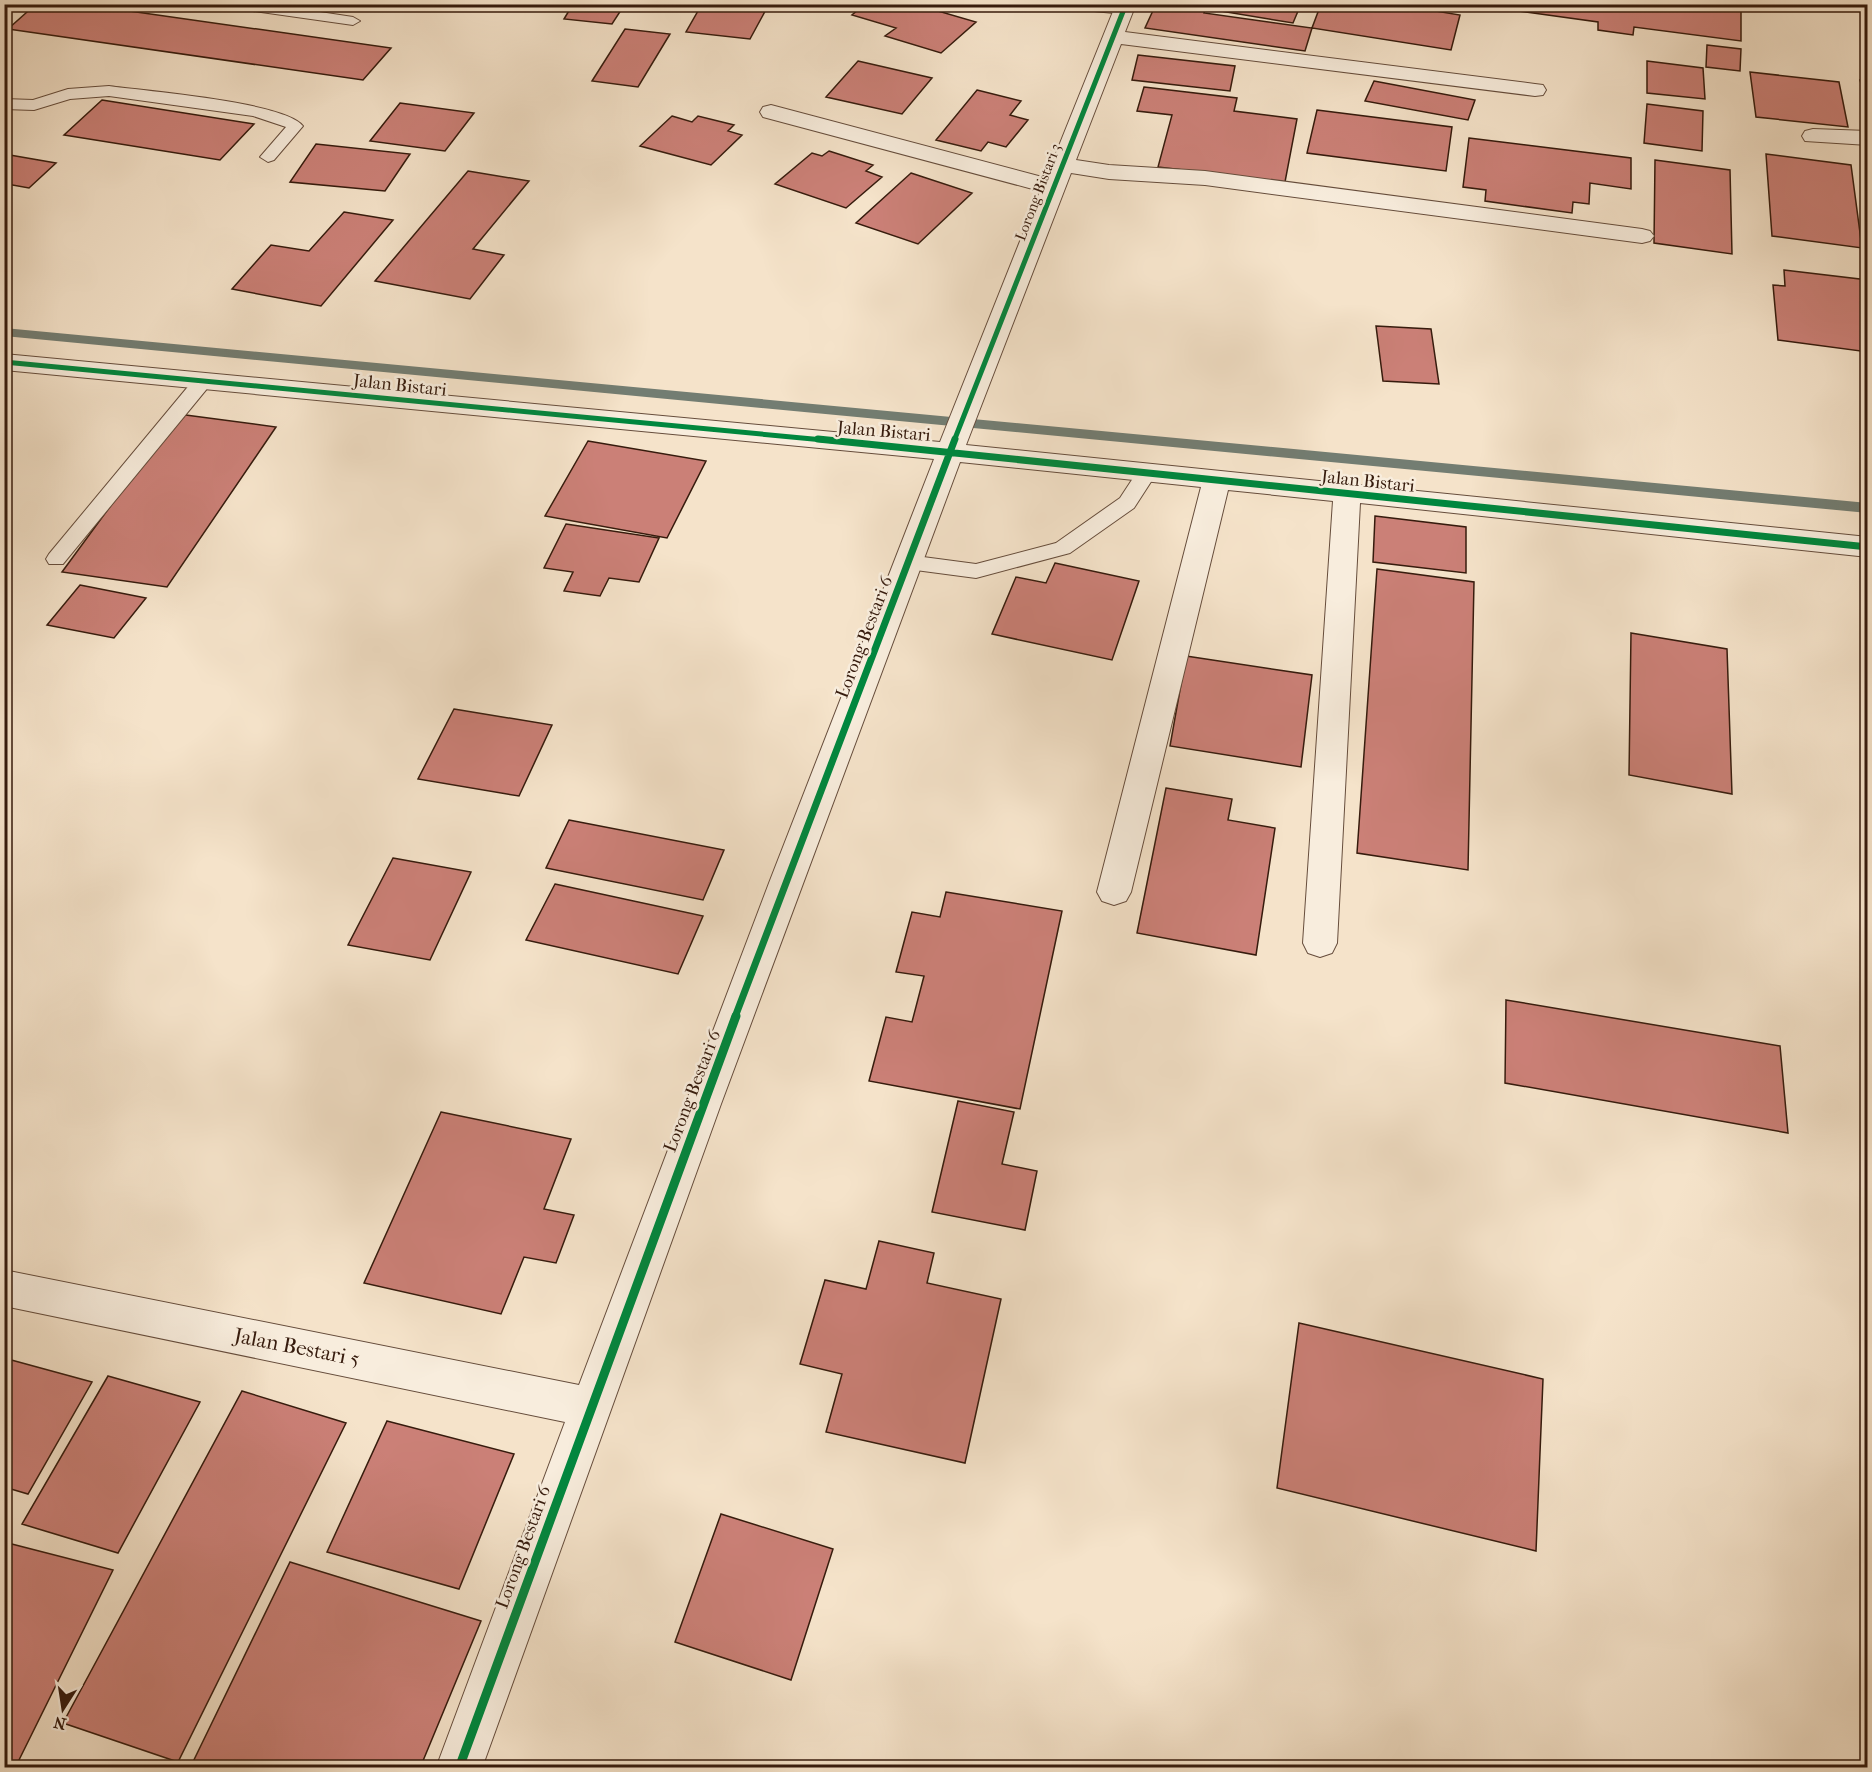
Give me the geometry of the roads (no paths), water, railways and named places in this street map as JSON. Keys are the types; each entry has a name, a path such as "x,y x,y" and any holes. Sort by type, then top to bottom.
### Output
{"street":[{"name":"Lorong Bistari 3","path":"956,440 1125,7"},
{"path":"1113,38 1535,90"},
{"path":"771,112 1055,188"},
{"path":"1812,136 1868,138"},
{"path":"1063,165 1109,172 1205,178 1642,236"},
{"name":"Jalan Bistari","path":"4,362 203,381 956,440 1146,474 1868,547"},
{"name":"Lorong Bestari 6","path":"459,1767 590,1407 956,440"},
{"path":"1114,892 1216,482"},
{"path":"1320,943 1347,493"},
{"name":"Jalan Bestari 5","path":"4,1288 590,1407"}],"lane":[{"path":"232,4 352,21"},
{"path":"1064,4 1125,7"},
{"path":"4,104 34,105 68,94 109,92 255,111 286,120 295,126 268,157"},
{"path":"56,559 203,381"},
{"path":"908,562 976,571 1063,548 1127,503 1146,474"}],"waterway":[{"path":"4,332 1868,508"}]}
